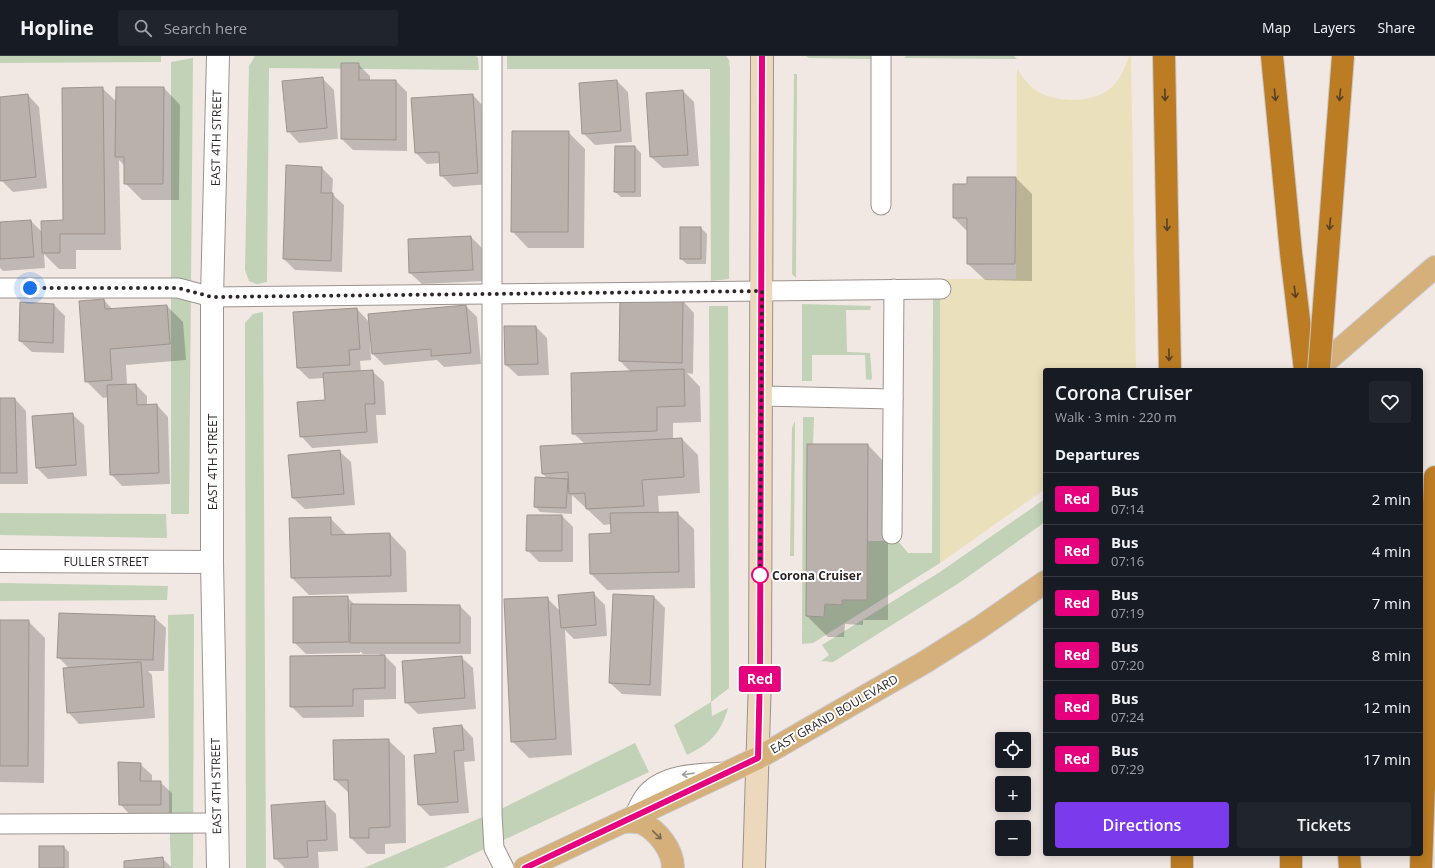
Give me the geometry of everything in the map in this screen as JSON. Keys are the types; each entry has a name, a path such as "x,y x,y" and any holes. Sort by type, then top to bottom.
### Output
{"highway":[{"path":"1164,56 1170,368"},
{"path":"1272,56 1291,253 1305,368"},
{"path":"1317,368 1343,56"},
{"path":"1423,812 1435,476"},
{"path":"1182,856 1182,868"},
{"path":"1291,856 1291,868"},
{"path":"1349,856 1350,868"},
{"path":"1421,856 1421,868"}],"main road":[{"path":"1319,368 1435,267"},
{"name":"EAST GRAND BOULEVARD","path":"525,868 758,758 925,662 979,628 1043,583"},
{"path":"629,819 641,823 657,833 666,845 673,862 673,868"}],"street":[{"name":"EAST 4TH STREET","path":"218,56 212,297 212,562 218,868"},
{"path":"754,868 760,679 762,56"},
{"name":"FULLER STREET","path":"0,561 212,562"}],"lane":[{"path":"492,56 492,814 494,848 504,868"},
{"path":"881,56 881,205"},
{"path":"0,288 178,288 212,297 894,290 940,288"},
{"path":"892,534 894,290"},
{"path":"761,396 893,399"},
{"path":"0,824 217,823"}],"green space":[{"path":"0,56 161,56 161,62 0,63"},
{"path":"255,56 476,56 478,58 479,70 269,68 267,282 257,284 249,281 245,270 249,66"},
{"path":"507,56 726,56 729,60 730,68 729,279 711,281 710,69 507,69"},
{"path":"806,56 872,56 874,59 809,58"},
{"path":"906,56 1014,56 1017,59 904,58"},
{"path":"193,58 189,514 171,514 171,62"},
{"path":"794,74 797,74 796,278 792,274"},
{"path":"933,297 941,297 940,563 813,643 802,644 803,417 814,417 813,444 807,444 806,616 824,617 825,604 842,605 842,600 867,600 868,541 898,541 908,553 932,553"},
{"path":"802,304 871,306 870,310 846,310 847,352 870,353 871,380 866,379 865,355 812,355 812,381 802,381"},
{"path":"709,306 728,306 729,688 711,702"},
{"path":"263,312 266,868 246,868 245,323 253,314"},
{"path":"795,421 794,556 790,556 792,428"},
{"path":"1043,500 1043,523 959,583 833,662 821,661 829,655 822,645 940,572"},
{"path":"0,513 166,514 167,538 0,535"},
{"path":"0,583 168,586 167,600 0,601"},
{"path":"194,614 193,868 171,868 169,812 168,615"},
{"path":"711,702 712,716 728,708 722,725 714,737 687,755 674,725"},
{"path":"635,743 649,772 444,868 364,868 499,810"}],"sand":[{"path":"1129,56 1131,56 1136,368 1043,368 1043,490 940,563 940,279 1016,279 1017,69 1035,90 1053,97 1074,100 1094,97 1103,93 1114,85 1124,69"}],"building":[{"path":"341,63 359,63 359,80 396,80 396,140 341,139"},
{"path":"323,77 327,128 287,132 282,81"},
{"path":"617,80 621,131 582,134 579,83"},
{"path":"103,87 105,234 60,234 60,253 42,253 41,221 63,220 62,88"},
{"path":"116,87 164,87 163,184 124,184 124,157 115,157"},
{"path":"683,90 688,155 650,157 646,93"},
{"path":"28,94 36,177 0,181 0,97"},
{"path":"473,94 478,173 440,176 439,152 415,153 411,98"},
{"path":"512,131 569,131 568,232 511,232"},
{"path":"615,146 635,146 635,192 614,192"},
{"path":"286,165 322,167 321,193 333,193 331,261 283,259"},
{"path":"967,177 1016,177 1015,264 967,264 967,218 953,218 953,184 967,184"},
{"path":"31,220 34,257 0,259 0,222"},
{"path":"680,227 701,227 701,259 680,259"},
{"path":"471,236 473,270 409,273 408,239"},
{"path":"104,299 105,309 167,305 170,344 110,349 112,380 85,382 79,301"},
{"path":"620,299 683,300 682,363 619,361"},
{"path":"20,302 54,304 53,343 19,341"},
{"path":"466,305 471,353 431,356 431,349 372,354 368,314"},
{"path":"357,308 360,349 349,350 350,365 297,368 293,312"},
{"path":"504,326 536,326 538,364 505,365"},
{"path":"684,369 685,406 657,407 657,431 572,434 571,373"},
{"path":"373,370 375,404 365,404 367,432 300,437 297,402 325,400 323,373"},
{"path":"136,384 137,405 157,404 159,473 110,475 107,385"},
{"path":"0,398 15,398 17,473 0,473"},
{"path":"73,413 76,465 36,468 32,416"},
{"path":"682,438 684,477 642,480 644,506 586,509 585,493 569,494 568,472 542,474 540,446"},
{"path":"807,444 868,444 867,600 842,600 842,605 825,604 824,617 806,616"},
{"path":"340,450 344,494 292,498 288,455"},
{"path":"535,477 568,479 566,508 534,507"},
{"path":"678,512 679,572 590,574 589,534 611,533 610,513"},
{"path":"527,515 562,515 562,551 526,551"},
{"path":"331,517 331,535 390,533 391,576 291,578 289,518"},
{"path":"594,592 596,625 561,628 558,595"},
{"path":"613,594 654,596 650,685 609,683"},
{"path":"348,596 349,642 293,643 293,597"},
{"path":"548,597 556,739 511,742 504,599"},
{"path":"351,604 460,605 460,643 350,643"},
{"path":"59,613 155,616 153,660 57,658"},
{"path":"0,620 29,620 28,766 0,766"},
{"path":"385,655 385,688 353,689 353,706 290,707 290,656"},
{"path":"462,656 465,698 405,703 402,661"},
{"path":"141,662 144,707 67,713 63,668"},
{"path":"462,725 464,750 454,751 458,802 418,805 414,755 436,753 433,728"},
{"path":"389,739 390,827 369,828 369,838 350,838 348,780 334,780 333,740"},
{"path":"118,762 141,763 140,781 161,781 161,805 119,805"},
{"path":"325,801 327,840 307,841 308,857 274,859 271,805"},
{"path":"39,846 64,846 64,868 39,868"},
{"path":"163,857 164,868 124,868 124,861"}],"bus line":[{"name":"Red","path":"525,868 758,758 760,671 762,56"}],"place":[{"name":"Corona Cruiser","path":"760,575"}],"route":[{"path":"30,288 178,288 212,297 762,291 760,575"}]}
